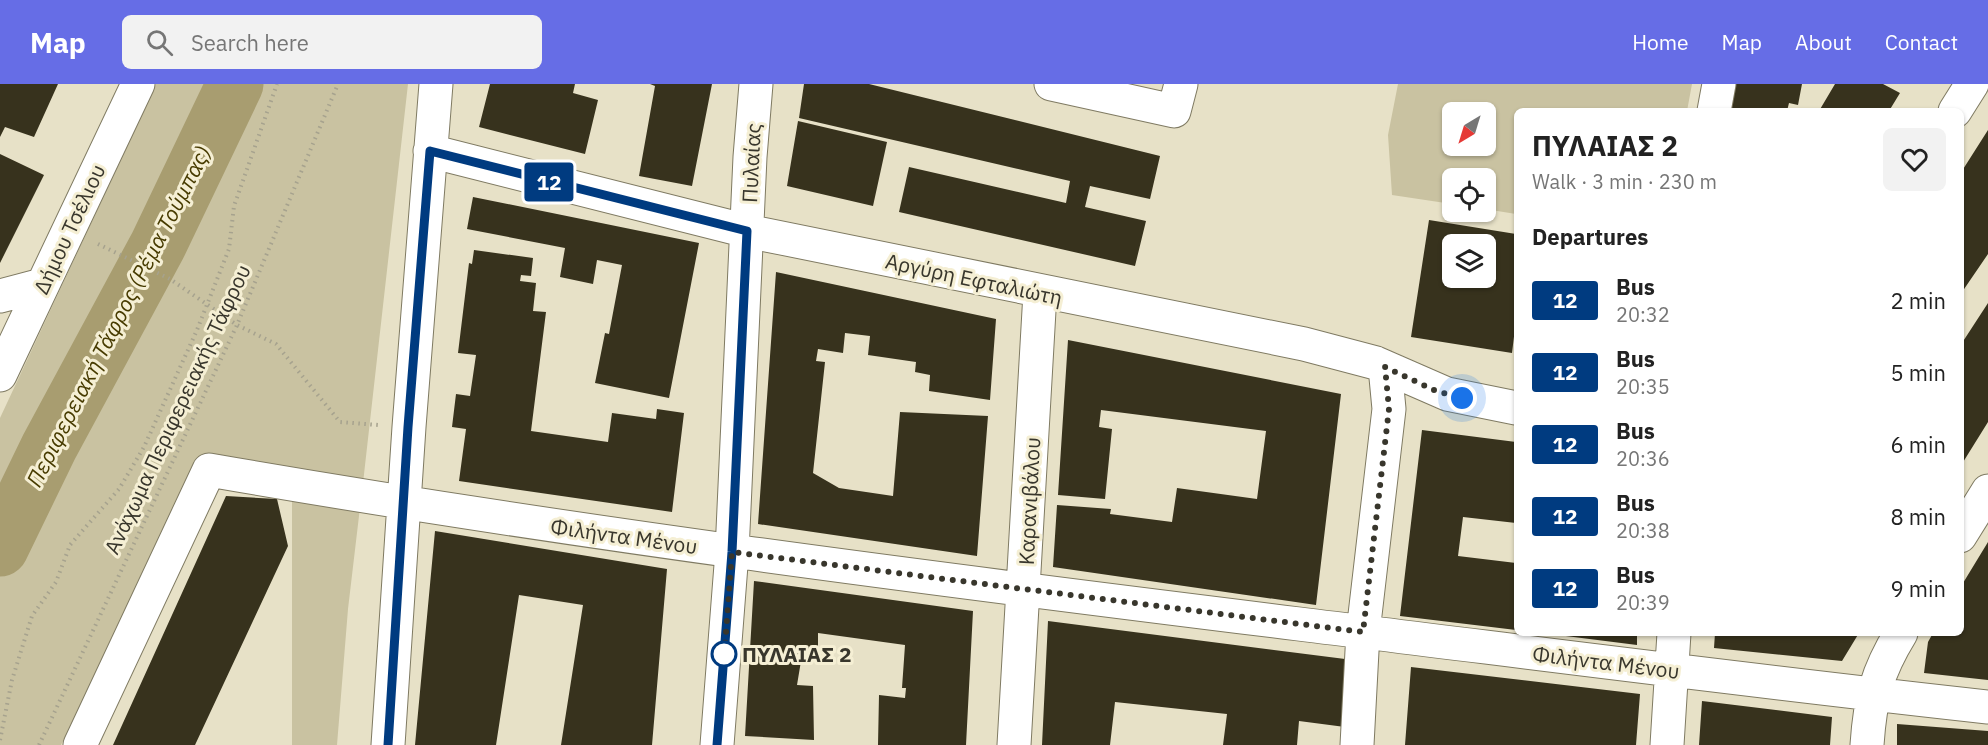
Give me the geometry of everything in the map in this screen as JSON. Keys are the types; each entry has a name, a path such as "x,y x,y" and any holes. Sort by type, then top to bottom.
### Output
{"street":[{"name":"Δήμου Τσέλιου","path":"0,375 138,84"},
{"path":"388,745 436,84"},
{"name":"Πυλαίας","path":"717,745 732,552 756,84"},
{"path":"1051,84 1174,111 1180,84"},
{"path":"1715,108 1719,84"},
{"path":"1957,108 1972,84"},
{"name":"Αργύρη Εφταλιώτη","path":"430,151 747,231 1040,293 1304,345 1385,367 1441,393 1514,408"},
{"path":"0,296 42,285"},
{"name":"Καρανιβάλου","path":"1014,745 1040,293"},
{"path":"1357,745 1363,632 1389,409 1385,367"},
{"name":"Φιλήντα Μένου","path":"80,745 209,470 404,504 732,552 1872,695 1988,707"},
{"path":"1964,530 1988,491"},
{"path":"1667,745 1674,636"},
{"path":"1868,745 1872,695 1882,666 1899,636"}],"path":[{"path":"0,740 12,680 32,616 56,582 70,545 119,489 144,447 207,305 228,249 234,206 277,84"},
{"name":"Ανάχωμα Περιφερειακής Τάφρου","path":"39,745 237,325 338,84"},
{"path":"129,259 170,279 237,325 276,344 340,422"}],"shaded area":[{"path":"156,84 408,84 362,492 199,461 61,745 0,745 0,418"},
{"path":"1398,84 1692,84 1688,108 1514,108 1514,214 1496,211 1496,168 1442,168 1442,202 1392,195 1388,135"},
{"path":"292,487 361,499 348,609 337,745 292,745"}],"building":[{"path":"0,84 58,84 34,137 5,127 0,137"},
{"path":"490,84 575,84 573,93 598,100 585,154 479,127"},
{"path":"650,84 712,84 692,186 639,176 655,86"},
{"path":"804,84 869,84 1160,156 1150,199 1090,186 1085,207 1146,221 1135,266 899,212 909,167 1066,203 1070,181 799,118"},
{"path":"1732,84 1802,84 1798,105 1789,103 1788,108 1728,108"},
{"path":"1835,84 1883,84 1900,93 1891,108 1821,108"},
{"path":"798,121 887,142 873,206 787,186"},
{"path":"1988,130 1988,254 1964,289 1964,168"},
{"path":"0,154 44,175 0,263"},
{"path":"473,197 699,243 669,398 595,383 605,333 609,334 622,265 597,260 593,284 560,277 565,248 467,229"},
{"path":"1429,220 1514,234 1512,353 1411,337"},
{"path":"474,250 533,258 531,276 521,275 520,281 536,283 533,311 546,312 531,431 608,442 612,413 656,419 657,409 684,413 672,512 459,481 466,429 452,427 456,394 470,396 476,355 458,353 469,263 472,264"},
{"path":"776,272 996,319 990,400 929,391 930,375 915,372 916,362 868,355 870,336 845,333 843,353 818,349 816,361 825,362 813,473 839,488 893,496 900,412 988,416 977,556 758,524"},
{"path":"1988,303 1988,422 1964,461 1964,340"},
{"path":"1068,340 1341,394 1316,605 1053,567 1057,505 1111,509 1110,514 1172,522 1177,488 1257,499 1266,431 1101,410 1099,427 1112,429 1105,499 1058,495"},
{"path":"1422,430 1514,442 1514,523 1463,517 1458,556 1514,563 1514,630 1400,616"},
{"path":"226,496 277,499 288,546 195,745 113,745"},
{"path":"435,531 667,569 652,745 561,745 583,605 519,595 496,745 415,745"},
{"path":"1988,542 1988,680 1924,673 1928,642 1931,636 1964,636 1964,581"},
{"path":"754,581 973,611 966,745 878,745 879,695 905,698 906,688 902,688 905,645 818,633 818,648 803,649 797,685 813,686 814,740 745,736"},
{"path":"1048,621 1353,660 1345,727 1299,721 1297,745 1223,745 1227,714 1115,702 1110,745 1042,745"},
{"path":"1566,636 1637,636 1637,645"},
{"path":"1715,636 1857,636 1842,661 1714,648"},
{"path":"1411,667 1640,694 1636,745 1405,745"},
{"path":"1702,701 1832,717 1830,745 1699,745"},
{"path":"1897,724 1988,731 1988,745 1897,745"}],"waterway":[{"name":"Περιφερειακή Τάφρος (Ρέμα Τούμπας)","path":"0,548 49,447 158,245 235,84"}],"bus line":[{"name":"12","path":"388,745 408,427 430,151 593,194 747,231 732,552 717,745"}],"place":[{"name":"ΠΥΛΑΙΑΣ 2","path":"724,654"}],"route":[{"path":"724,654 724,659 732,552 1363,632 1389,409 1385,367 1436,391 1462,398"}]}
